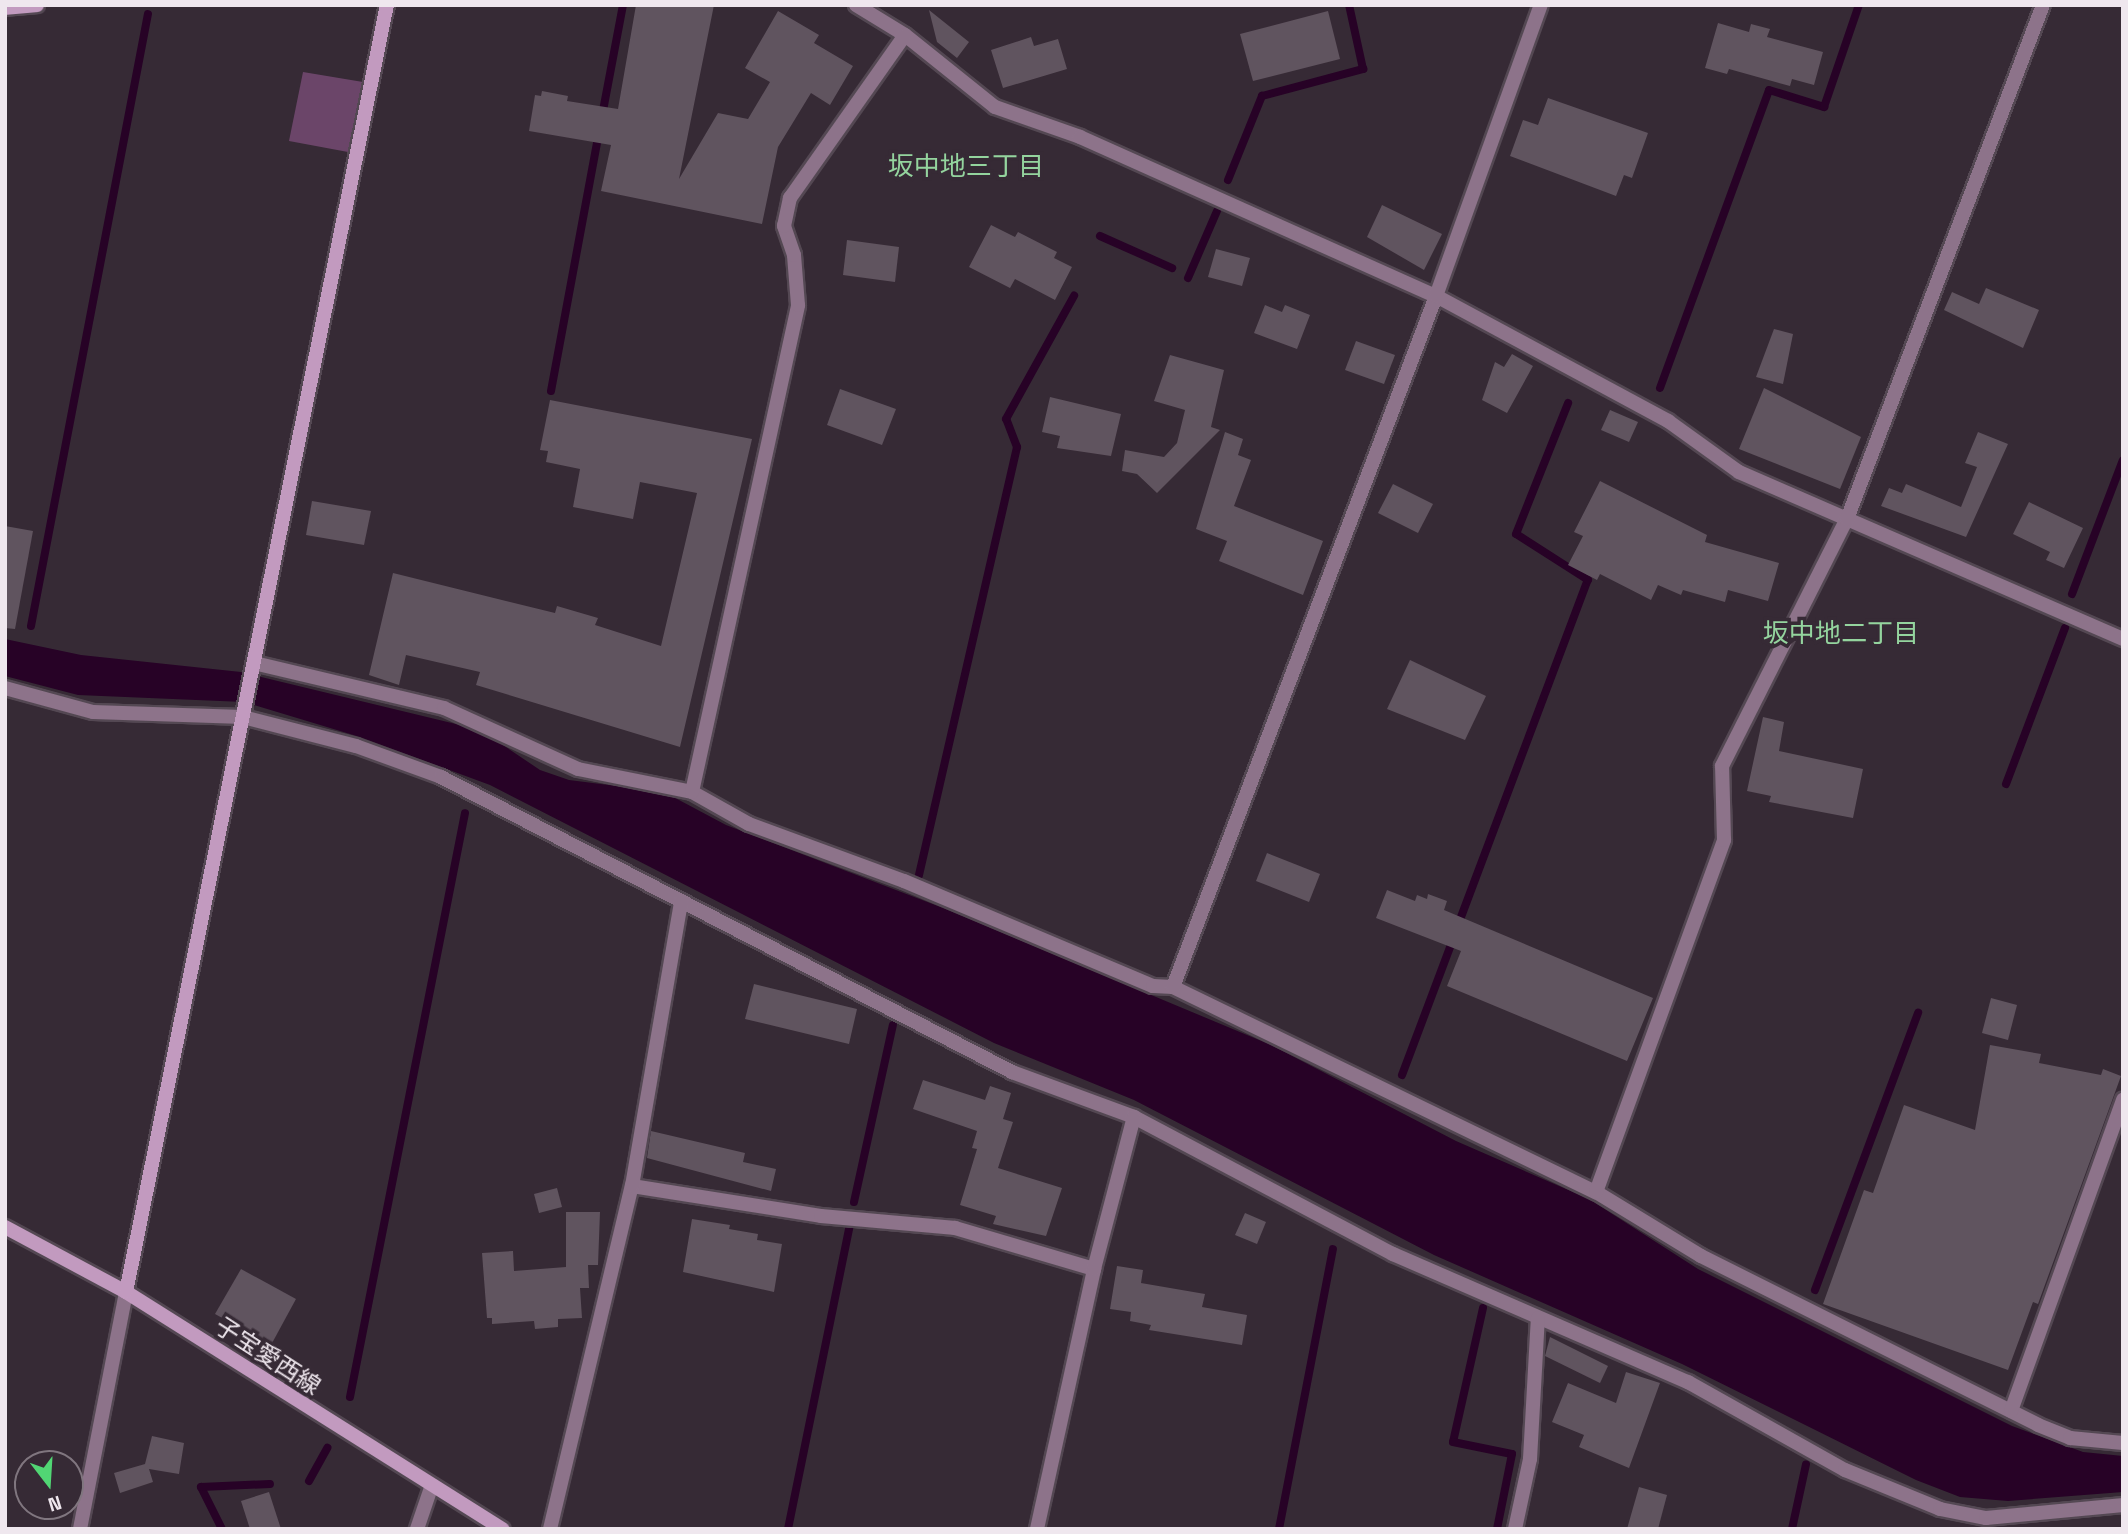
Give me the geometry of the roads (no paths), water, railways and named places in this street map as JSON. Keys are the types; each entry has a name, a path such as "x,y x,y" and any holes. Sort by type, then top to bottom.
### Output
{"street":[{"path":"5,8 37,5"},
{"path":"80,1529 387,5"},
{"path":"856,5 905,35 995,107 1080,137 1437,296 1668,421 1739,472 2123,639"},
{"path":"1173,987 1437,296 1541,5"},
{"path":"1596,1192 1724,840 1722,766 1847,519 2043,5"},
{"path":"692,792 798,305 794,256 784,226 790,198 905,35"},
{"path":"254,663 454,712 578,769 692,792 749,824 904,881 1153,986 1173,987 1596,1192 1701,1256 2011,1411 2070,1438 2123,1443"},
{"path":"5,688 93,712 243,713 356,746 441,777 1012,1072 1134,1117 1393,1254 1688,1382 1845,1470 1940,1510 1984,1523 2123,1505"},
{"path":"550,1529 632,1186 681,901"},
{"path":"2011,1411 2123,1100"},
{"path":"1037,1529 1094,1269 1134,1117"},
{"path":"632,1186 821,1216 955,1228 1094,1269"},
{"name":"子宝愛西線","path":"5,1227 126,1292 503,1529"},
{"path":"1515,1529 1530,1459 1538,1318"},
{"path":"417,1529 432,1485"}],"waterway":[{"path":"602,116 623,5"},
{"path":"1228,180 1262,96 1363,69 1349,5"},
{"path":"1660,388 1769,90 1824,107 1859,5"},
{"path":"31,626 148,14"},
{"path":"551,391 599,132"},
{"path":"1188,278 1217,211"},
{"path":"1100,236 1172,268"},
{"path":"919,875 1017,447 1006,419 1074,296"},
{"path":"1458,925 1588,580 1516,534 1568,403"},
{"path":"2072,594 2123,460"},
{"path":"2006,784 2065,628"},
{"path":"350,1397 465,813"},
{"path":"1402,1075 1454,937"},
{"path":"1815,1290 1918,1013"},
{"path":"854,1202 893,1025"},
{"path":"788,1529 849,1228"},
{"path":"1279,1529 1333,1249"},
{"path":"1483,1308 1453,1442 1512,1454 1497,1529"},
{"path":"309,1481 327,1448"},
{"path":"1792,1529 1806,1464"},
{"path":"222,1529 201,1487 270,1484"}],"district":[{"name":"坂中地三丁目","path":"966,167"},
{"name":"坂中地二丁目","path":"1841,634"}]}
